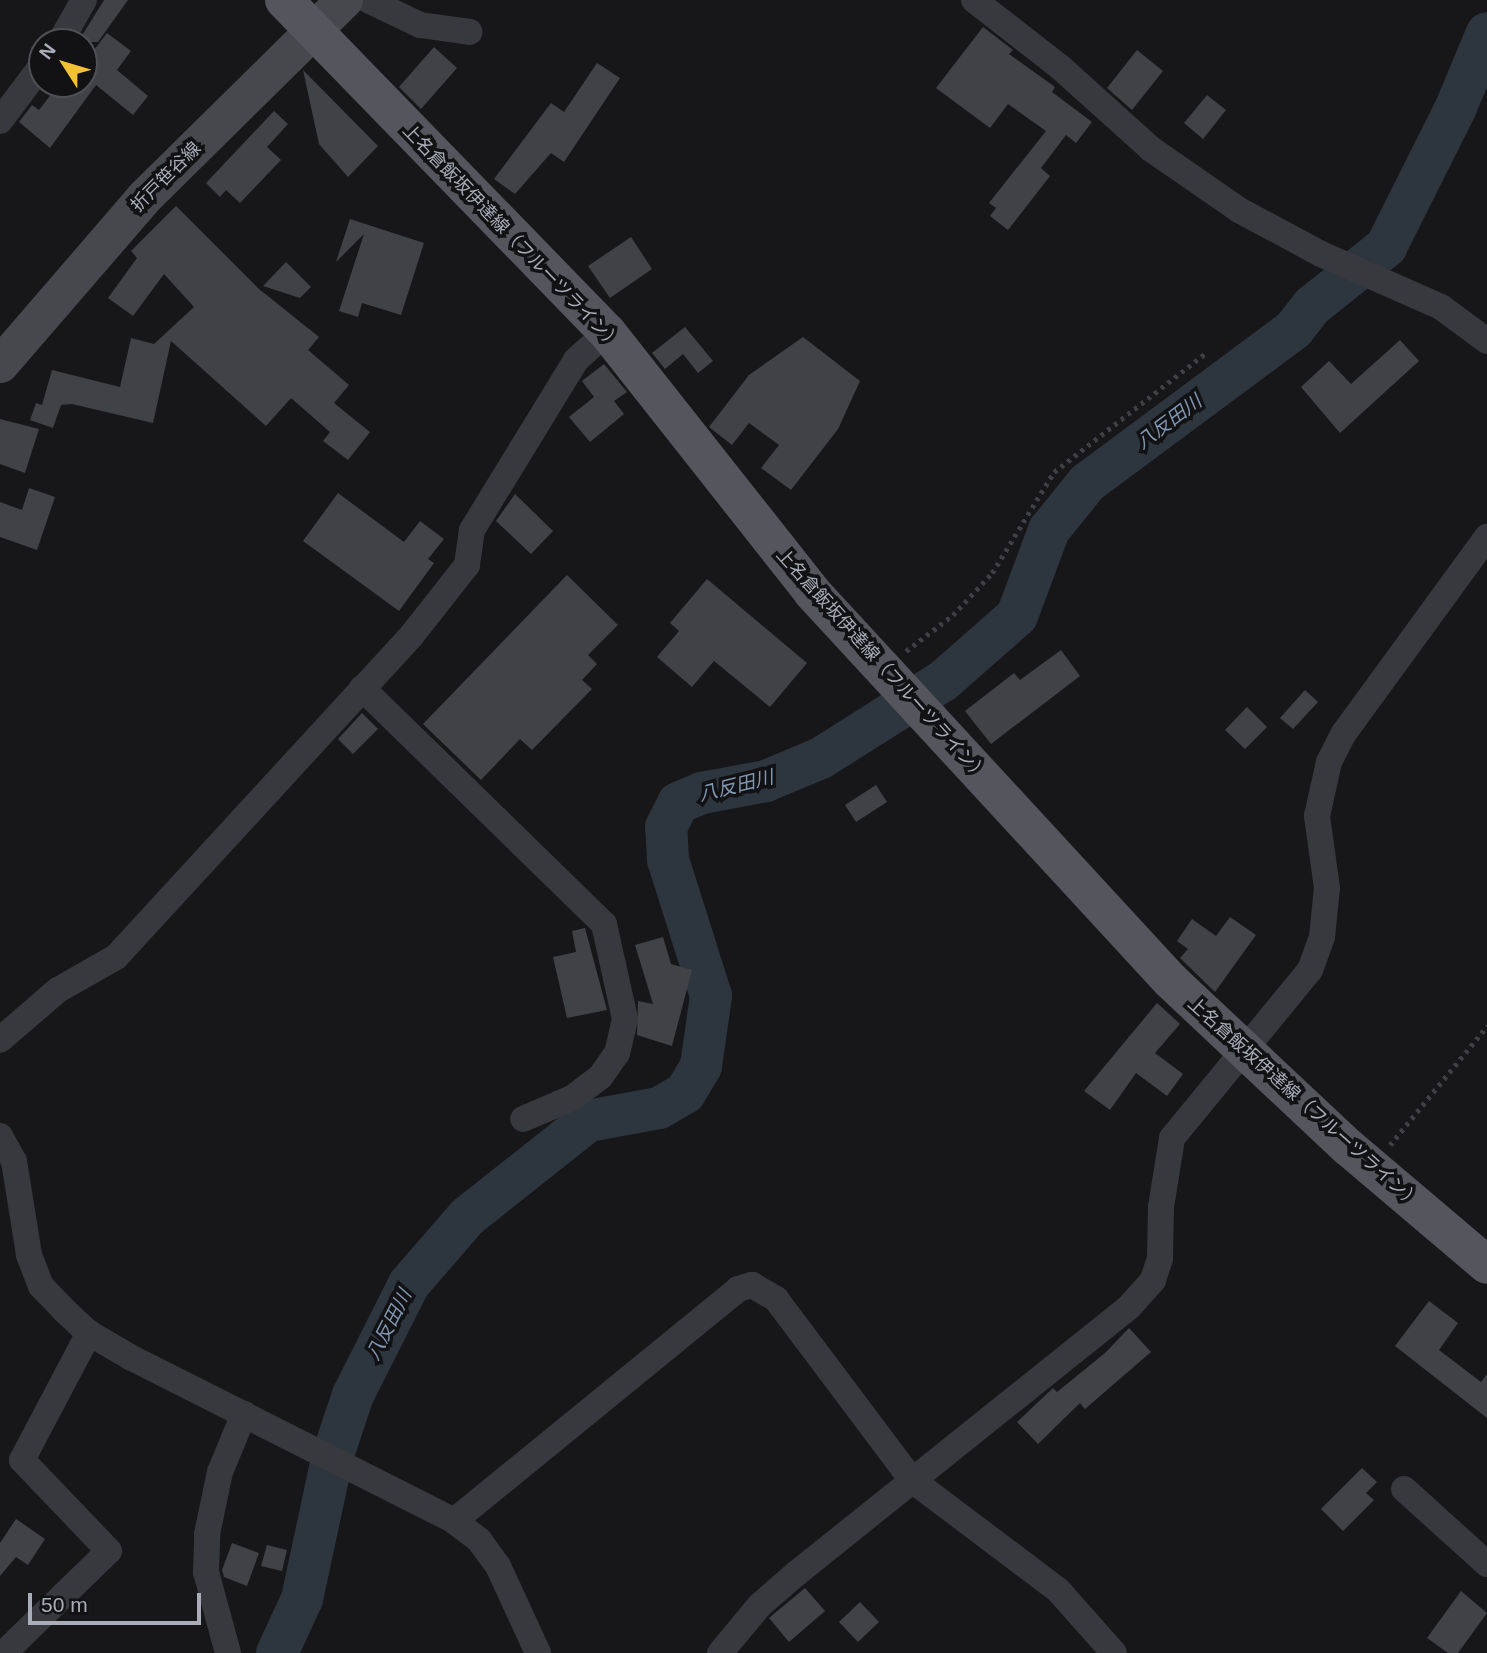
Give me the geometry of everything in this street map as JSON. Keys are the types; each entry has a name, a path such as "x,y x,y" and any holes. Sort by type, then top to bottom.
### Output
{"main road":[{"name":"上名倉飯坂伊達線（フルーツライン）","path":"284,0 607,332 812,592 1243,1053 1371,1167 1487,1265"},
{"name":"折戸笹谷線","path":"0,364 144,197 345,0"}],"street":[{"path":"68,28 84,0"},
{"path":"368,0 420,25 470,32"},
{"path":"974,0 1060,67 1151,149 1239,210 1296,242 1441,307 1487,341"},
{"path":"0,121 28,84"},
{"path":"0,1040 58,990 116,957 412,635 467,565 472,530 576,360 607,332"},
{"path":"720,1653 760,1605 1129,1307 1153,1280 1160,1259 1161,1207 1172,1138 1310,970 1322,937 1327,888 1317,816 1329,762 1344,733 1487,537"},
{"path":"362,688 604,924 625,1019 617,1053 600,1077 572,1098 523,1119"},
{"path":"0,1136 14,1161 29,1255 41,1286 89,1333 454,1521 479,1540 498,1566 538,1653"},
{"path":"454,1521 738,1289 752,1285 776,1299 912,1480 1058,1590 1114,1653"},
{"path":"4,1653 109,1551 22,1461 89,1333"},
{"path":"228,1653 206,1572 207,1534 220,1472 244,1414"},
{"path":"1404,1489 1487,1564"}],"path":[{"path":"893,679 992,573 1054,472 1206,353"},
{"path":"1371,1167 1487,1026"}],"building":[{"path":"104,0 128,0 98,42 98,28 87,28"},
{"path":"983,27 1013,50 1009,54 1055,87 1052,92 1092,122 1076,143 1066,135 1041,168 1050,176 1008,230 990,216 996,208 989,203 1046,131 1008,104 990,128 936,88"},
{"path":"107,33 131,51 117,70 148,96 133,115 98,87 98,45"},
{"path":"434,47 457,68 421,109 399,87"},
{"path":"1137,50 1163,71 1132,110 1107,88"},
{"path":"597,63 620,78 564,162 551,153 515,194 494,179 551,103 564,112"},
{"path":"303,70 378,146 348,177 319,144"},
{"path":"1207,95 1226,110 1203,139 1184,123"},
{"path":"48,98 87,98 50,148 19,122 32,105 39,110"},
{"path":"274,111 288,124 267,147 281,160 240,203 226,190 220,197 206,183"},
{"path":"176,206 259,289 319,337 308,350 349,385 334,403 370,432 348,460 323,441 330,432 291,398 266,426 171,341 153,423 72,404 61,405 53,428 30,420 36,403 42,405 52,370 120,387 131,338 154,344 194,307 164,274 133,316 108,298 137,258 131,251"},
{"path":"350,219 424,243 401,315 362,303 358,317 339,311 364,234 336,262"},
{"path":"631,237 652,269 610,298 588,266"},
{"path":"286,262 311,287 300,298 263,286"},
{"path":"685,327 713,361 698,373 683,354 665,369 652,353"},
{"path":"803,337 860,381 838,429 791,490 761,468 779,445 749,423 732,445 709,427 749,375"},
{"path":"1400,340 1419,361 1340,433 1301,387 1329,361 1351,384"},
{"path":"604,364 627,392 614,401 624,414 590,442 569,417 594,397 582,381"},
{"path":"0,419 39,429 25,473 0,464"},
{"path":"29,488 55,497 37,550 0,537 0,502 22,510"},
{"path":"338,493 404,542 420,521 444,539 428,559 434,563 399,611 303,541"},
{"path":"515,494 553,531 531,554 496,521"},
{"path":"567,575 618,625 588,655 597,664 582,680 592,689 532,750 520,739 481,780 423,724"},
{"path":"707,579 807,663 770,707 714,661 692,687 657,657 679,631 670,623"},
{"path":"1061,650 1080,676 991,744 965,711 1014,673 1020,680"},
{"path":"1305,690 1318,702 1293,729 1280,718"},
{"path":"1247,707 1267,727 1245,749 1225,730"},
{"path":"362,713 378,729 353,754 338,739"},
{"path":"876,785 887,802 856,822 845,805"},
{"path":"1230,917 1256,935 1215,992 1180,958 1188,949 1177,941 1192,919 1216,936"},
{"path":"585,928 607,1010 567,1018 553,957 576,952 572,931"},
{"path":"663,937 671,964 692,970 672,1046 637,1035 638,1001 653,1004 635,945"},
{"path":"1157,1003 1180,1024 1155,1053 1183,1074 1167,1096 1136,1073 1110,1110 1084,1091"},
{"path":"1429,1301 1458,1323 1439,1350 1481,1382 1487,1374 1487,1418 1395,1346"},
{"path":"1129,1328 1151,1352 1085,1409 1080,1403 1038,1444 1017,1422 1053,1388 1057,1392 1105,1353"},
{"path":"1362,1468 1377,1482 1366,1493 1374,1500 1343,1531 1321,1509"},
{"path":"16,1519 45,1539 28,1565 16,1557 0,1576 0,1543"},
{"path":"232,1543 259,1553 247,1586 224,1577 222,1570"},
{"path":"267,1545 287,1550 282,1571 261,1566"},
{"path":"805,1588 825,1611 789,1642 769,1618"},
{"path":"1461,1591 1487,1613 1458,1653 1448,1653 1427,1638"},
{"path":"860,1602 879,1622 858,1642 839,1622"}],"waterway":[{"name":"八反田川","path":"277,1653 302,1599 333,1455 353,1395 409,1284 467,1217 588,1121 659,1108 685,1093 701,1066 711,996 668,860 666,827 678,803 702,793 766,781 821,758 943,681 1017,616 1049,530 1087,483 1294,329 1312,306 1386,247 1456,107 1487,33"}]}
